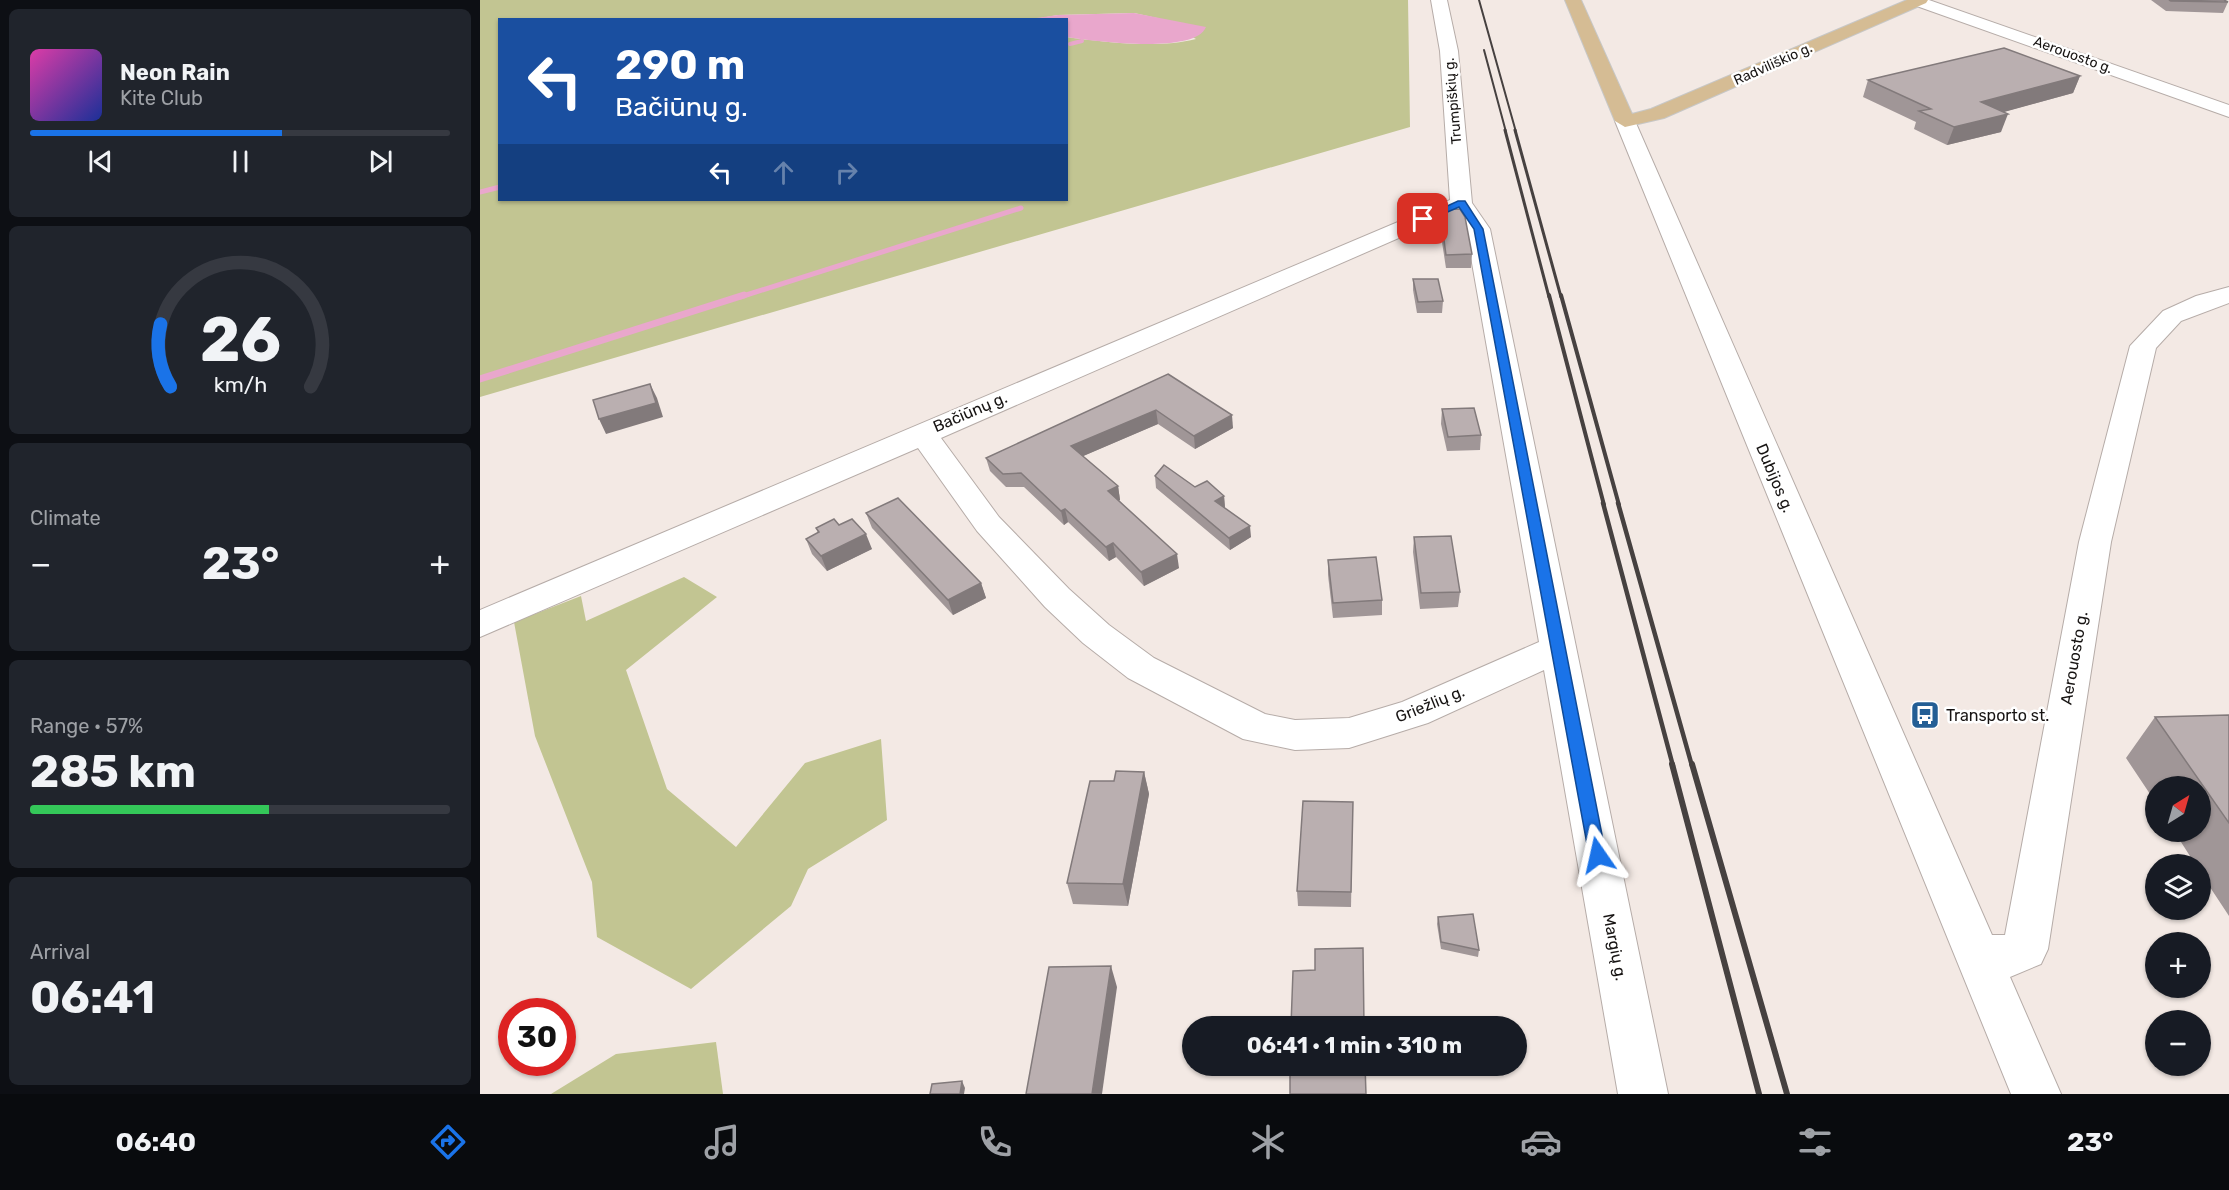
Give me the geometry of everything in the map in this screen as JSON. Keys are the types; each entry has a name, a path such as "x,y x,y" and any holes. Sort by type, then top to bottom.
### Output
{"main road":[{"name":"Dubijos g.","path":"1573,0 1625,121"},
{"name":"Radviliškio g.","path":"1625,121 1643,119 1918,1"},
{"path":"1612,90 1649,101 1686,101"}],"street":[{"name":"Trumpiškių g.","path":"1439,0 1449,51 1461,203"},
{"name":"Aerouosto g.","path":"1918,1 2229,111"},
{"name":"Dubijos g.","path":"1625,121 1977,956"},
{"name":"Bačiūnų g.","path":"480,624 1461,203"},
{"name":"Margių g.","path":"1461,203 1479,229 1643,1094"},
{"name":"Aerouosto g.","path":"1977,956 2008,956 2025,949 2095,542 2143,346 2172,316 2205,301 2229,295"},
{"name":"Griežlių g.","path":"922,433 988,524 1057,598 1096,634 1141,668 1257,728 1295,735 1349,733 1414,713 1558,648"},
{"path":"1977,956 2036,1094"}],"green space":[{"path":"480,0 1408,0 1410,127 480,397"},
{"path":"684,577 717,597 626,670 667,789 736,847 805,763 881,739 887,820 808,869 791,906 691,989 597,937 592,882 535,736 514,622 581,596 586,621"},
{"path":"716,1042 723,1094 551,1094 616,1054"}],"shaded area":[{"path":"1134,13 1206,27 1198,36 1183,41 1164,44 1119,43 1068,37 1068,18 1036,18 1058,15"}],"building":[{"path":"2169,0 2224,0 2228,2 2171,1"},
{"path":"2004,48 2080,76 1981,102 2008,114 1954,127 1919,111 1931,109 1868,80"},
{"path":"1460,209 1465,217 1472,254 1446,255 1440,210"},
{"path":"1413,279 1438,279 1443,301 1418,302"},
{"path":"1168,374 1232,415 1194,436 1156,410 1071,446 1118,486 1108,491 1177,554 1141,572 1113,543 1106,547 1065,509 1061,511 1021,473 1003,474 986,458"},
{"path":"650,384 656,403 599,419 593,400"},
{"path":"1474,408 1481,435 1448,437 1442,409"},
{"path":"1164,465 1195,487 1207,481 1224,496 1215,501 1250,526 1229,538 1155,476"},
{"path":"898,498 981,583 948,600 866,513"},
{"path":"834,519 839,525 852,519 866,534 821,556 806,539 819,532 816,528"},
{"path":"1451,536 1460,592 1421,593 1414,537"},
{"path":"1376,557 1382,600 1333,603 1328,560"},
{"path":"2229,715 2229,823 2211,797 2211,776 2196,776 2155,717"},
{"path":"1116,771 1144,772 1123,884 1067,883 1090,781 1114,781"},
{"path":"1303,801 1353,802 1351,892 1297,891"},
{"path":"1473,914 1479,950 1441,942 1438,917"},
{"path":"1363,948 1364,1016 1291,1016 1293,971 1315,970 1315,949"},
{"path":"1111,966 1092,1094 1026,1094 1049,967"},
{"path":"1290,1076 1365,1076 1366,1094 1290,1094"},
{"path":"962,1081 960,1094 930,1094 932,1084"}],"waterway":[{"path":"1070,44 1082,41"},
{"path":"480,192 498,188"},
{"path":"740,297 1021,208"},
{"path":"480,379 744,295"}],"railway":[{"path":"1479,0 1516,132"},
{"path":"1484,50 1506,132"},
{"path":"1505,130 1549,297"},
{"path":"1515,130 1561,297"},
{"path":"1549,295 1604,505"},
{"path":"1561,295 1619,505"},
{"path":"1603,503 1673,766"},
{"path":"1618,503 1692,766"},
{"path":"1672,764 1759,1094"},
{"path":"1692,764 1787,1094"}],"place":[{"name":"Transporto st.","path":"1925,715"}],"route":[{"path":"1423,219 1461,203 1479,229 1598,855"}]}
